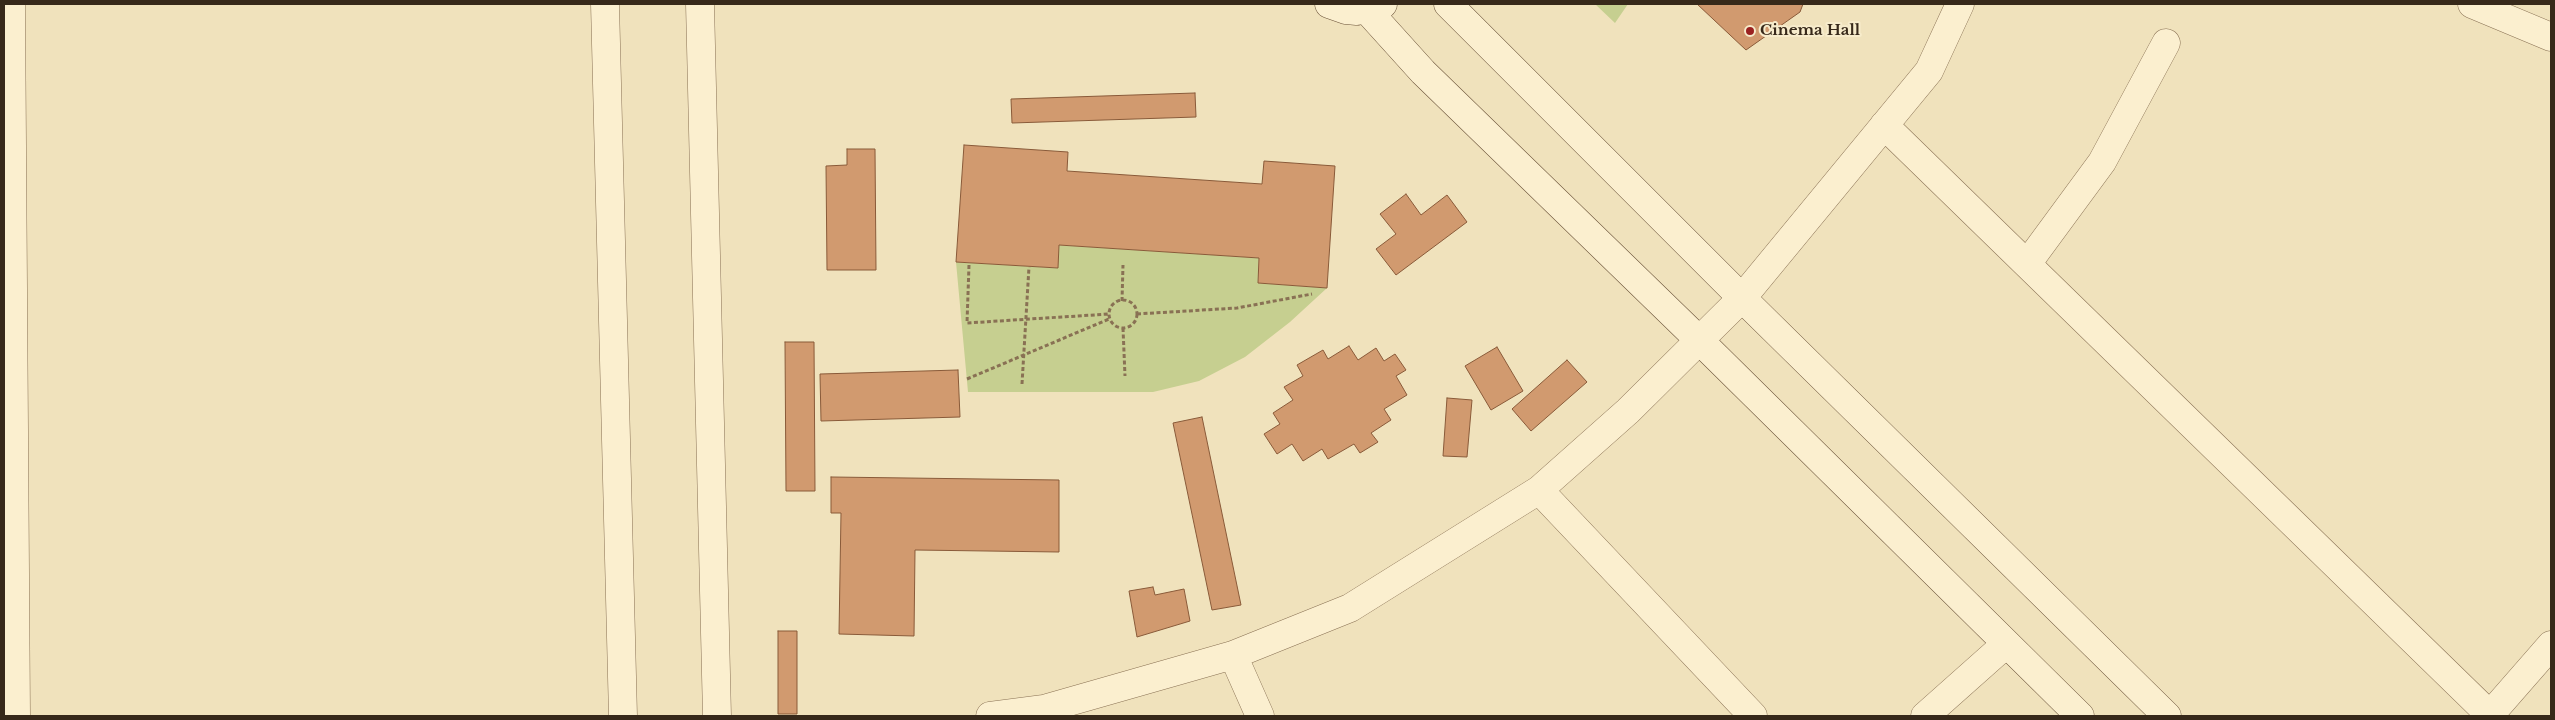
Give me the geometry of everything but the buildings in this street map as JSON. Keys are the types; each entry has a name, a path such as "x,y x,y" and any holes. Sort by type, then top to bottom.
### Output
{"street":[{"path":"11,4 16,716"},
{"path":"605,4 623,716"},
{"path":"700,4 717,716"},
{"path":"1329,4 1346,10 1375,7 1423,72 1698,339 2080,716"},
{"path":"1448,4 1742,298 2167,716"},
{"path":"990,716 1044,709 1233,655 1350,608 1538,490 1628,411 1698,339 1742,298 1928,71 1960,4"},
{"path":"2472,4 2551,37"},
{"path":"2027,264 2102,162 2166,43"},
{"path":"1884,125 2490,716 2551,645"},
{"path":"1538,490 1753,716"},
{"path":"1925,716 2006,644"},
{"path":"1233,655 1260,716"}],"path":[{"path":"969,265 967,324 1109,314"},
{"path":"1122,301 1123,265"},
{"path":"1022,384 1029,267"},
{"path":"1137,314 1237,308 1312,294"},
{"path":"1122,301 1133,305 1137,314 1132,325 1123,328 1115,326 1109,318 1112,305 1122,301"},
{"path":"967,379 1109,318"},
{"path":"1123,328 1125,376"}],"green space":[{"path":"1595,4 1628,4 1615,23"},
{"path":"1059,245 1259,258 1258,283 1327,288 1290,322 1245,357 1199,381 1153,392 968,392 956,262 1057,268"}],"place":[{"name":"Cinema Hall","path":"1750,31"}]}
